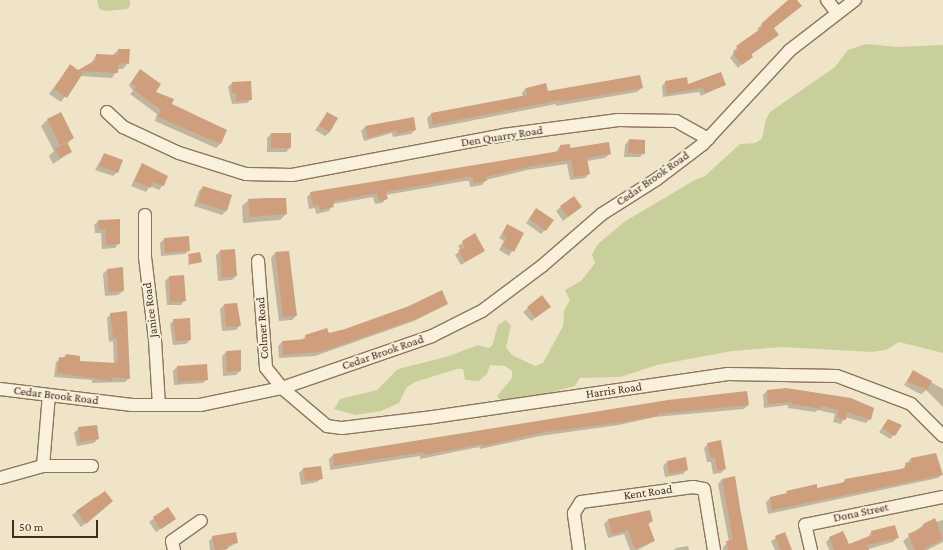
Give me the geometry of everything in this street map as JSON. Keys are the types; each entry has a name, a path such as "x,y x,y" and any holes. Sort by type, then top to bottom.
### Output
{"street":[{"path":"827,0 837,13"},
{"path":"708,139 790,50 855,0"},
{"name":"Den Quarry Road","path":"107,112 123,128 179,153 246,174 292,175 503,135 618,120 676,121 708,139"},
{"name":"Cedar Brook Road","path":"0,389 132,405 200,405 282,388 432,336 482,311 542,266 602,214 657,179 708,139"},
{"name":"Janice Road","path":"145,215 145,258 155,340 159,405"},
{"name":"Colmer Road","path":"258,262 266,368 282,388"},
{"name":"Harris Road","path":"282,388 320,422 327,426 342,428 728,374 837,376 911,404 943,436"},
{"path":"43,466 49,395"},
{"path":"0,478 43,466 92,466"},
{"name":"Kent Road","path":"579,550 574,513 581,502 693,487 704,489 714,550"},
{"name":"Dona Street","path":"811,550 805,525 943,496"},
{"path":"173,546 201,521"}],"green space":[{"path":"97,0 130,0 130,5 128,9 106,11 99,9"},
{"path":"866,44 898,47 943,45 943,353 899,342 886,350 872,352 782,347 732,351 657,365 620,377 580,378 575,386 532,397 500,400 497,396 512,378 512,371 505,366 490,365 487,374 479,381 465,380 463,369 457,369 415,382 406,388 399,403 381,411 356,415 334,409 340,399 377,390 398,369 446,357 478,345 488,348 492,346 498,325 506,320 511,326 506,347 512,355 535,366 543,363 563,326 564,311 570,300 565,290 581,281 595,263 592,255 597,245 624,222 693,181 705,176 740,144 755,143 762,139 766,119 770,112 835,67 848,50"}],"building":[{"path":"788,0 797,0 802,6 774,28 779,35 751,54 753,57 742,65 733,53 738,49 736,46 763,27 761,24"},
{"path":"118,49 130,49 129,64 119,63 118,73 80,71 83,73 67,98 54,89 70,64 78,70 96,60 96,54 118,55"},
{"path":"140,69 161,84 156,92 174,99 172,104 227,130 221,144 158,117 161,110 134,90 136,86 131,83"},
{"path":"721,72 726,85 705,93 703,88 667,94 665,81 687,77 688,84"},
{"path":"640,75 643,88 560,102 560,100 433,125 431,113 527,95 526,88 546,83 548,91"},
{"path":"251,81 252,100 236,101 236,93 232,93 232,82"},
{"path":"61,112 74,138 60,145 47,119"},
{"path":"327,112 338,118 330,132 319,126"},
{"path":"414,117 416,130 397,134 396,130 368,138 365,126"},
{"path":"271,133 291,133 291,148 271,148"},
{"path":"629,139 645,140 645,154 628,153"},
{"path":"67,142 72,152 60,158 55,149"},
{"path":"609,142 611,154 587,158 590,174 574,177 571,160 532,166 486,177 487,181 474,183 473,178 469,177 386,192 388,199 379,201 377,193 336,201 333,203 334,207 320,210 319,205 313,206 310,192 560,151 560,145 570,144 570,148"},
{"path":"104,153 123,160 118,173 99,166"},
{"path":"142,163 168,176 164,186 153,182 151,188 134,181"},
{"path":"203,186 232,195 227,211 198,202"},
{"path":"574,196 582,207 568,217 560,206"},
{"path":"286,198 287,214 250,217 248,199"},
{"path":"536,208 554,220 546,231 529,219"},
{"path":"120,219 120,244 106,245 105,229 99,229 98,220"},
{"path":"507,224 524,233 514,252 502,246 507,237 502,234"},
{"path":"475,233 485,251 465,262 458,250 465,247 462,241"},
{"path":"189,236 190,251 165,253 164,238"},
{"path":"235,249 237,276 222,278 220,250"},
{"path":"289,251 297,316 283,317 275,252"},
{"path":"200,252 202,262 190,264 188,254"},
{"path":"123,267 124,291 109,292 107,269"},
{"path":"184,275 186,301 170,302 169,276"},
{"path":"442,290 448,304 419,318 320,352 283,355 282,341 306,339 305,335 327,328 329,333 345,329 409,306"},
{"path":"542,295 551,307 535,318 527,307"},
{"path":"237,303 241,326 226,327 224,304"},
{"path":"127,311 130,379 113,377 112,381 57,373 59,357 66,358 66,354 80,356 80,361 118,363 117,338 113,338 110,313"},
{"path":"190,318 191,340 176,341 173,319"},
{"path":"241,350 241,371 227,372 226,351"},
{"path":"207,364 208,380 178,382 177,366"},
{"path":"913,370 932,381 927,390 907,381"},
{"path":"786,388 851,398 874,408 871,420 847,412 846,420 837,418 839,410 821,406 820,409 792,404 792,402 768,404 767,390"},
{"path":"747,391 749,405 658,414 658,416 624,422 545,432 484,446 483,444 424,455 424,452 334,466 333,454 668,400"},
{"path":"888,419 902,425 895,436 882,428"},
{"path":"97,425 99,439 80,442 78,427"},
{"path":"721,440 726,469 717,471 715,458 711,459 707,443"},
{"path":"936,453 943,475 772,510 770,497 787,493 786,491 817,484 817,488 845,482 845,479 906,468 905,463 912,462 911,458"},
{"path":"686,457 688,470 669,474 667,461"},
{"path":"321,466 323,479 305,481 303,468"},
{"path":"735,476 748,550 728,550 726,541 733,540 722,479"},
{"path":"105,491 113,501 86,524 76,511"},
{"path":"168,507 176,519 161,529 153,517"},
{"path":"650,510 653,521 648,523 655,541 635,549 628,530 612,535 608,519"},
{"path":"935,518 943,539 923,550 915,550 908,534 924,527 923,524"},
{"path":"895,525 899,538 867,545 869,550 834,550 829,537 843,531 849,544 872,535 871,531"},
{"path":"236,532 238,543 227,545 228,549 215,550 212,536"},
{"path":"785,532 792,550 780,550 775,536"}]}
